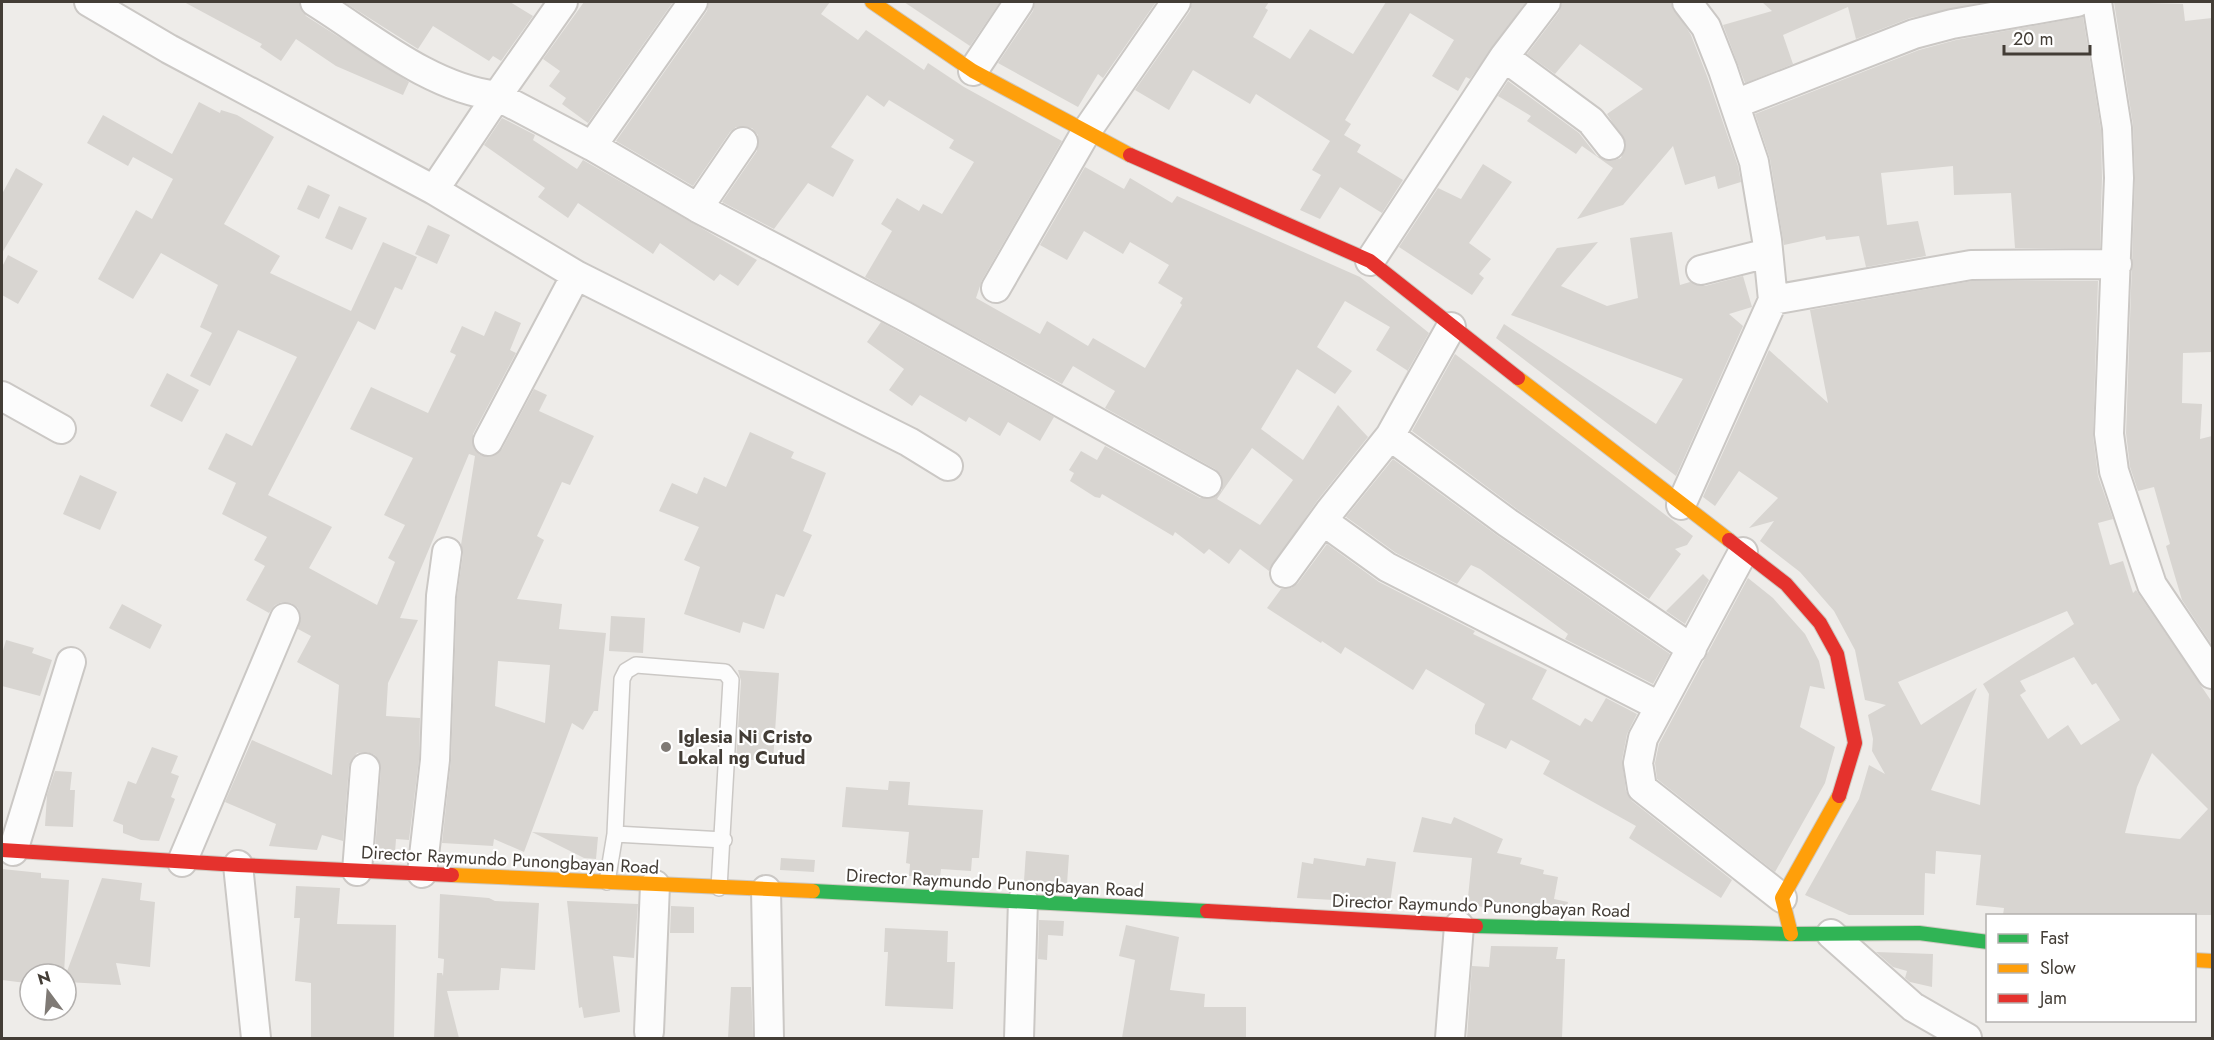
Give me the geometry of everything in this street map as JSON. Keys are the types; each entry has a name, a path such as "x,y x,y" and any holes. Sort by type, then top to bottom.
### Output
{"street":[{"path":"89,2 169,49 434,190 576,275 909,442 948,466"},
{"path":"315,2 439,80 476,93 497,96 592,146 698,208 904,316 1207,483"},
{"path":"434,190 563,2"},
{"path":"592,146 693,2"},
{"path":"872,2 973,71 1120,151 1370,261 1451,327 1786,584 1820,623 1833,645 1843,678 1855,743 1843,790 1782,898"},
{"path":"973,71 1019,2"},
{"path":"996,288 1086,132 1176,2"},
{"path":"1370,261 1504,57 1546,2"},
{"path":"1681,505 1773,300 1754,162 1706,27 1687,2"},
{"path":"1735,104 1914,34 1952,24 2077,2"},
{"path":"2097,2 2117,128 2118,264 2109,434 2114,471 2152,585 2212,674"},
{"path":"1504,57 1591,121 1610,145"},
{"path":"698,208 743,142"},
{"path":"1701,270 1768,253"},
{"path":"1773,300 1971,265 2118,264"},
{"path":"488,441 576,275"},
{"path":"1285,573 1323,520 1390,436 1451,327"},
{"path":"2,396 61,429"},
{"path":"1390,436 1508,523 1692,649"},
{"path":"1323,520 1387,567 1659,706"},
{"path":"422,873 435,760 441,596 447,552"},
{"path":"1743,552 1643,738 1638,763 1642,788 1782,898 1791,934"},
{"path":"182,862 285,618"},
{"path":"7,851 71,662"},
{"path":"357,871 365,768"},
{"name":"Director Raymundo Punongbayan Road","path":"7,851 238,866 1023,900 1459,926 1791,934 1918,933 1986,942"},
{"path":"238,866 256,1038"},
{"path":"649,1032 655,885"},
{"path":"766,890 769,1038"},
{"path":"1018,1038 1023,900"},
{"path":"1450,1038 1459,926"},
{"path":"1831,934 1913,1007 1967,1038"},
{"path":"2196,960 2212,961"}],"lane":[{"path":"607,882 615,834 621,690 626,671 636,664 725,672 731,680 724,840 719,888"},
{"path":"615,834 724,840"}],"building":[{"path":"184,2 299,2 306,16 409,82 403,95 336,66 296,39 281,61 260,47 262,44"},
{"path":"344,2 510,2 533,16 501,61 493,56 489,61 433,26 418,49"},
{"path":"584,2 673,2 588,123 562,104 566,98 549,86 560,71 543,59"},
{"path":"709,2 830,2 821,14 858,40 866,30 924,70 928,63 964,87 1062,141 982,280 976,298 1040,334 1047,321 1088,346 1093,338 1145,368 1182,305 1180,303 1183,298 1158,283 1169,265 1130,242 1123,254 1084,231 1067,260 1040,245 1085,167 1124,189 1130,178 1172,203 1177,196 1360,277 1429,333 1408,371 1376,350 1390,327 1345,301 1317,347 1352,371 1335,394 1297,369 1261,429 1303,460 1338,405 1368,437 1317,501 1269,571 1240,549 1229,564 1209,549 1204,554 1175,532 1173,536 1102,494 1100,498 1095,497 1070,481 1074,473 1069,470 1081,451 1097,460 1105,446 1200,498 1215,497 1222,490 1221,475 1215,469 1105,408 1115,391 1073,366 1062,384 865,277 892,231 881,224 897,198 919,211 923,204 942,214 974,162 949,148 954,140 889,100 884,107 867,95 831,147 854,160 833,197 808,183 774,229 722,202 757,151 758,135 752,128 736,127 730,132 693,186 616,141 707,11","holes":["1252,448 1293,480 1260,525 1217,499"]},
{"path":"904,2 1000,2 970,46"},
{"path":"1035,2 1156,2 1103,78 1098,74 1078,107 998,63 1033,11"},
{"path":"1192,2 1269,2 1265,8 1268,10 1253,37 1290,59 1310,29 1353,54 1386,2 1526,2 1470,79 1466,77 1458,91 1432,76 1454,40 1410,13 1345,120 1351,124 1344,135 1361,145 1357,152 1403,180 1382,213 1340,187 1320,219 1300,210 1321,175 1312,170 1330,141 1256,94 1250,104 1193,70 1169,110 1135,90 1190,11"},
{"path":"1562,2 1671,3 1691,35 1738,166 1741,182 1718,189 1715,176 1685,185 1673,146 1623,205 1577,219 1613,168 1582,146 1576,154 1527,121 1531,116 1498,96 1508,81 1579,133 1597,156 1612,161 1621,158 1626,143 1607,114 1643,89 1580,44 1555,74 1527,54 1559,12"},
{"path":"1762,2 1985,2 1910,18 1856,39 1848,7 1783,35 1793,64 1745,83 1723,25 1772,11"},
{"path":"2114,2 2183,4 2185,21 2212,18 2212,352 2183,353 2182,403 2202,404 2200,439 2212,436 2212,645 2182,600 2166,546 2170,544 2154,487 2138,491 2130,467 2126,433 2135,177 2133,125"},
{"path":"2083,17 2101,130 2100,248 2015,248 2011,193 1954,195 1953,166 1881,173 1887,225 1918,221 1926,256 1866,267 1859,236 1826,240 1825,236 1784,245 1770,159 1755,114 1919,50 1956,40"},
{"path":"199,102 220,113 221,110 237,115 274,137 224,224 280,256 270,273 351,311 383,242 417,257 402,290 395,287 375,330 358,321 268,495 332,527 309,568 377,605 395,562 388,558 405,525 384,515 413,458 350,429 371,387 428,413 456,355 450,352 462,326 484,336 495,311 521,323 510,350 516,353 473,434 474,449 480,455 489,457 502,449 534,389 547,395 539,411 594,436 570,485 562,482 537,536 544,540 517,599 562,604 559,629 606,633 598,711 594,711 583,730 572,723 524,852 494,839 493,846 442,843 451,761 457,597 463,554 461,545 475,456 469,454 400,618 418,620 388,683 386,716 420,718 419,759 409,840 396,839 395,853 375,851 381,769 375,755 367,752 357,753 349,766 343,841 322,835 317,850 269,846 276,824 225,802 252,740 332,775 339,685 297,662 311,636 298,629 301,617 298,608 291,603 282,602 275,605 269,613 246,600 265,566 254,560 267,537 222,514 236,483 208,469 226,433 252,446 297,357 238,330 210,386 190,376 212,333 200,327 218,285 161,253 133,299 98,279 136,210 152,219 173,179 133,157 128,166 87,143 103,115 172,154","holes":["498,661 550,665 545,723 495,706"]},
{"path":"502,118 535,135 533,140 577,169 583,160 757,260 738,286 720,274 714,281 660,243 653,254 578,203 568,218 538,197 545,188 484,145"},
{"path":"1483,164 1512,182 1469,243 1491,259 1479,274 1484,278 1472,295 1399,247 1438,188 1461,199"},
{"path":"16,168 43,184 2,253 2,194"},
{"path":"308,185 330,195 319,219 297,209"},
{"path":"339,206 367,218 352,250 325,238"},
{"path":"428,225 450,235 437,264 415,254"},
{"path":"1672,232 1680,285 1690,282 1705,286 1743,276 1752,307 1729,314 1743,326 1676,476 1496,338 1504,324 1656,424 1683,379 1511,315 1557,248 1598,242 1561,286 1607,306 1638,298 1630,238"},
{"path":"8,255 38,271 18,304 2,295 2,267"},
{"path":"1972,281 2098,281 2093,436 2098,476 2113,519 2098,523 2110,565 2123,561 2133,593 2136,590 2212,702 2212,915 2003,914 2004,908 1976,905 1981,855 1936,851 1935,874 1925,873 1924,915 1849,915 1805,895 1859,799 1869,765 1885,774 1872,751 1873,739 1868,715 1886,705 1865,700 1855,650 1834,611 1800,572 1760,541 1774,521 1749,528 1778,498 1739,471 1715,506 1703,497 1769,350 1828,403 1810,310","holes":["2067,611 2074,624 1983,684 1989,694 1980,805 1931,790 1977,688 1921,725 1898,682","2074,657 2092,685 2096,683 2120,720 2081,745 2068,725 2048,739 2020,695 2026,691 2020,681","2152,753 2208,809 2180,839 2125,833 2137,787"]},
{"path":"881,322 1054,417 1040,441 1008,422 1000,436 969,417 966,422 920,395 912,406 889,390 904,369 867,342"},
{"path":"1455,354 1693,536 1687,545 1675,549 1681,554 1649,599 1518,510 1412,431"},
{"path":"167,373 199,390 182,422 150,406"},
{"path":"750,432 794,452 791,458 826,473 803,531 812,535 784,597 776,594 764,629 743,622 740,633 684,614 700,567 684,560 699,527 659,511 672,483 697,494 704,477 726,487"},
{"path":"1393,459 1498,536 1670,654 1653,684 1565,639 1568,634 1480,569 1471,565 1457,584 1396,553 1346,517"},
{"path":"80,475 117,492 100,530 63,514"},
{"path":"1327,544 1379,582 1475,631 1473,634 1547,670 1532,699 1580,726 1585,718 1592,722 1606,698 1637,714 1627,734 1622,760 1626,791 1632,801 1732,880 1721,898 1629,838 1636,826 1543,774 1550,761 1511,740 1506,749 1475,734 1475,725 1485,704 1426,669 1413,690 1345,647 1341,654 1267,608 1281,589 1291,588 1298,583"},
{"path":"1703,574 1709,580 1685,624 1666,611"},
{"path":"1748,578 1773,598 1805,634 1819,661 1825,689 1810,686 1800,727 1835,747 1825,783 1775,872 1657,779 1655,763 1659,744"},
{"path":"122,604 162,625 150,649 109,628"},
{"path":"611,616 645,618 643,653 609,651"},
{"path":"6,640 34,648 32,653 52,660 40,696 2,686 2,654"},
{"path":"738,670 779,673 773,761 736,759 741,681"},
{"path":"152,747 178,756 171,773 179,776 171,797 175,799 159,841 141,840 123,833 123,825 113,821 128,781 136,784"},
{"path":"55,771 72,772 70,790 75,790 73,827 45,826 47,795"},
{"path":"889,781 910,782 908,805 983,810 979,858 972,858 971,871 941,869 940,878 909,876 910,864 906,863 909,832 842,827 846,787 888,790"},
{"path":"1422,817 1451,824 1454,817 1503,839 1497,853 1522,858 1520,864 1544,870 1543,874 1558,877 1554,899 1568,902 1566,910 1487,908 1473,905 1467,907 1472,858 1413,852"},
{"path":"532,832 598,837 596,859 584,858"},
{"path":"1026,851 1069,855 1067,884 1024,881"},
{"path":"781,858 815,860 814,872 780,870"},
{"path":"1314,858 1365,866 1367,858 1396,862 1390,903 1297,898 1302,862 1313,864"},
{"path":"2,869 41,873 41,878 69,880 65,962 18,962 18,982 2,980"},
{"path":"102,878 142,883 140,900 155,902 150,967 116,963 121,985 78,983 78,962 70,962"},
{"path":"296,886 340,888 337,924 396,925 394,1038 311,1038 311,983 295,981 300,918 294,918"},
{"path":"440,894 489,898 495,901 539,903 535,970 501,968 499,990 447,991 459,1038 434,1038 437,973 442,973 443,976 444,959 438,958"},
{"path":"567,901 638,904 634,958 613,956 620,1012 584,1018 582,1007 579,1008"},
{"path":"671,906 694,907 694,933 670,933"},
{"path":"1039,920 1064,921 1063,936 1048,935 1047,960 1038,959"},
{"path":"1126,925 1179,937 1170,990 1205,994 1204,1007 1246,1007 1246,1038 1122,1038 1135,960 1119,956"},
{"path":"885,928 948,931 947,962 955,962 953,1009 885,1006 888,952 884,952"},
{"path":"1491,946 1558,947 1556,959 1565,959 1562,1038 1467,1038 1472,966 1489,967"},
{"path":"1876,952 1933,954 1932,987 1910,982 1905,978 1907,971 1893,967"},
{"path":"731,987 751,987 753,1038 728,1038"}],"traffic: fast":[{"path":"813,891 1207,911"},
{"path":"1476,926 1791,934 1919,933 1986,942"}],"traffic: slow":[{"path":"872,2 973,71 1130,155"},
{"path":"1518,378 1729,540"},
{"path":"1791,934 1782,898 1839,796"},
{"path":"452,875 813,891"},
{"path":"2196,960 2212,961"}],"traffic: jam":[{"path":"1130,155 1370,261 1518,378"},
{"path":"1729,540 1786,584 1820,623 1837,654 1855,743 1839,796"},
{"path":"2,850 238,865 452,875"},
{"path":"1207,911 1476,926"}],"place":[{"name":"Iglesia Ni Cristo Lokal ng Cutud","path":"666,747"}]}
